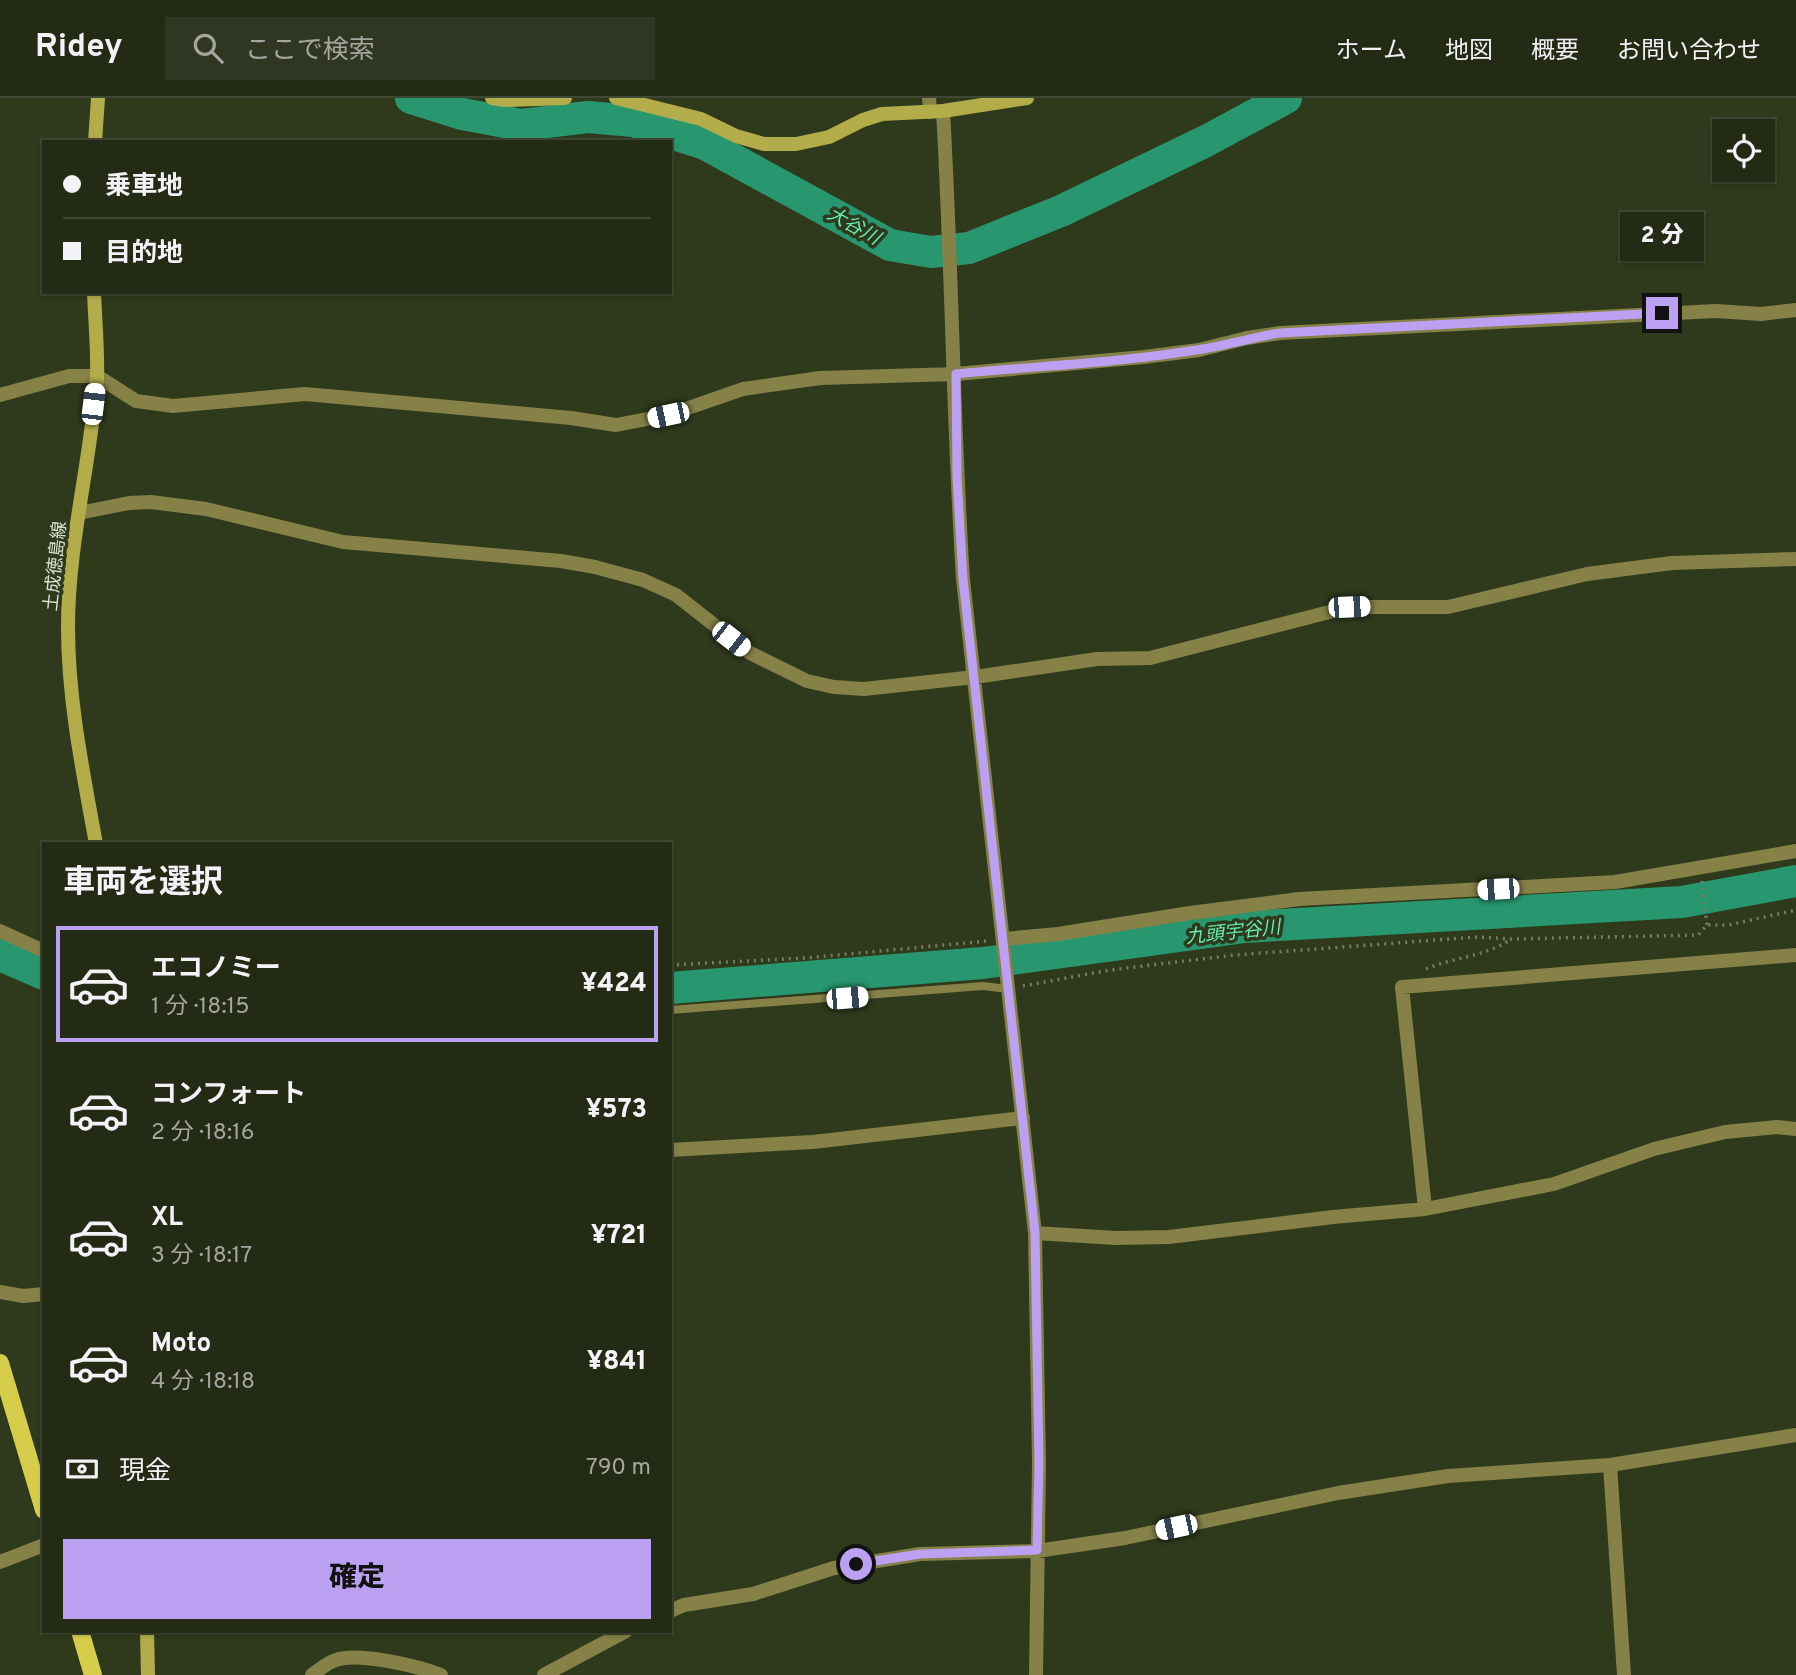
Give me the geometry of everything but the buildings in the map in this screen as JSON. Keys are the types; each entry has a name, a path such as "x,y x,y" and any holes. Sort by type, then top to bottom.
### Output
{"main road":[{"path":"95,140 98,98"},
{"path":"492,98 565,98"},
{"path":"616,98 701,119 736,136 764,144 796,144 829,137 882,114 1027,98"},
{"name":"土成徳島線","path":"94,294 97,376 68,626 77,739 96,842"},
{"path":"0,1363 42,1503"},
{"path":"81,1633 93,1675"},
{"path":"146,1633 148,1675"}],"street":[{"path":"934,107 951,237 962,567 1035,1233 1039,1463 1036,1675"},
{"path":"0,395 69,376 97,376 135,401 173,407 305,394 571,418 616,425 668,415 755,387 820,378 956,374 1144,357 1199,350 1280,333 1716,311 1761,314 1796,310"},
{"path":"79,513 129,503 151,502 206,509 343,542 561,561 595,567 643,580 676,595 750,653 807,681 834,687 864,689 975,677 1097,659 1150,658 1349,607 1448,607 1587,574 1672,563 1796,559"},
{"path":"1005,942 1190,912 1299,899 1615,882 1796,851"},
{"path":"0,931 42,950"},
{"path":"1426,1209 1402,987 1796,955"},
{"path":"672,1150 813,1142 1023,1118"},
{"path":"1035,1233 1116,1238 1169,1237 1333,1217 1426,1209 1554,1184 1654,1149 1725,1132 1796,1129"},
{"path":"0,1292 23,1296 42,1294"},
{"path":"672,1610 684,1605 753,1594 846,1566 920,1554 1037,1550 1125,1538 1365,1488 1448,1476 1610,1465 1796,1435"},
{"path":"1610,1465 1624,1675"},
{"path":"0,1562 42,1546"},
{"path":"544,1675 622,1633"},
{"path":"312,1675 336,1659 368,1658 417,1665 441,1675"}],"lane":[{"path":"672,1010 1008,986"}],"path":[{"path":"1008,986 1235,955 1477,937 1511,939 1698,935 1707,925 1701,876"},
{"path":"1707,925 1729,925 1796,910"},
{"path":"1402,987 1403,978 1441,962 1480,954 1511,939"},
{"path":"672,965 805,958 1005,942"}],"waterway":[{"name":"大谷川","path":"411,98 462,114 521,125 588,117 633,121 705,144 890,245 931,252 969,248 1061,211 1206,141 1286,98"},
{"name":"九頭宇谷川","path":"672,988 983,963 1245,927 1682,902 1796,881"},
{"name":"九頭宇谷川","path":"0,955 42,973"}],"route":[{"path":"856,1564 920,1554 1037,1550 1039,1463 1035,1233 963,579 957,478 956,374 1144,357 1199,350 1280,333 1662,313"}]}
